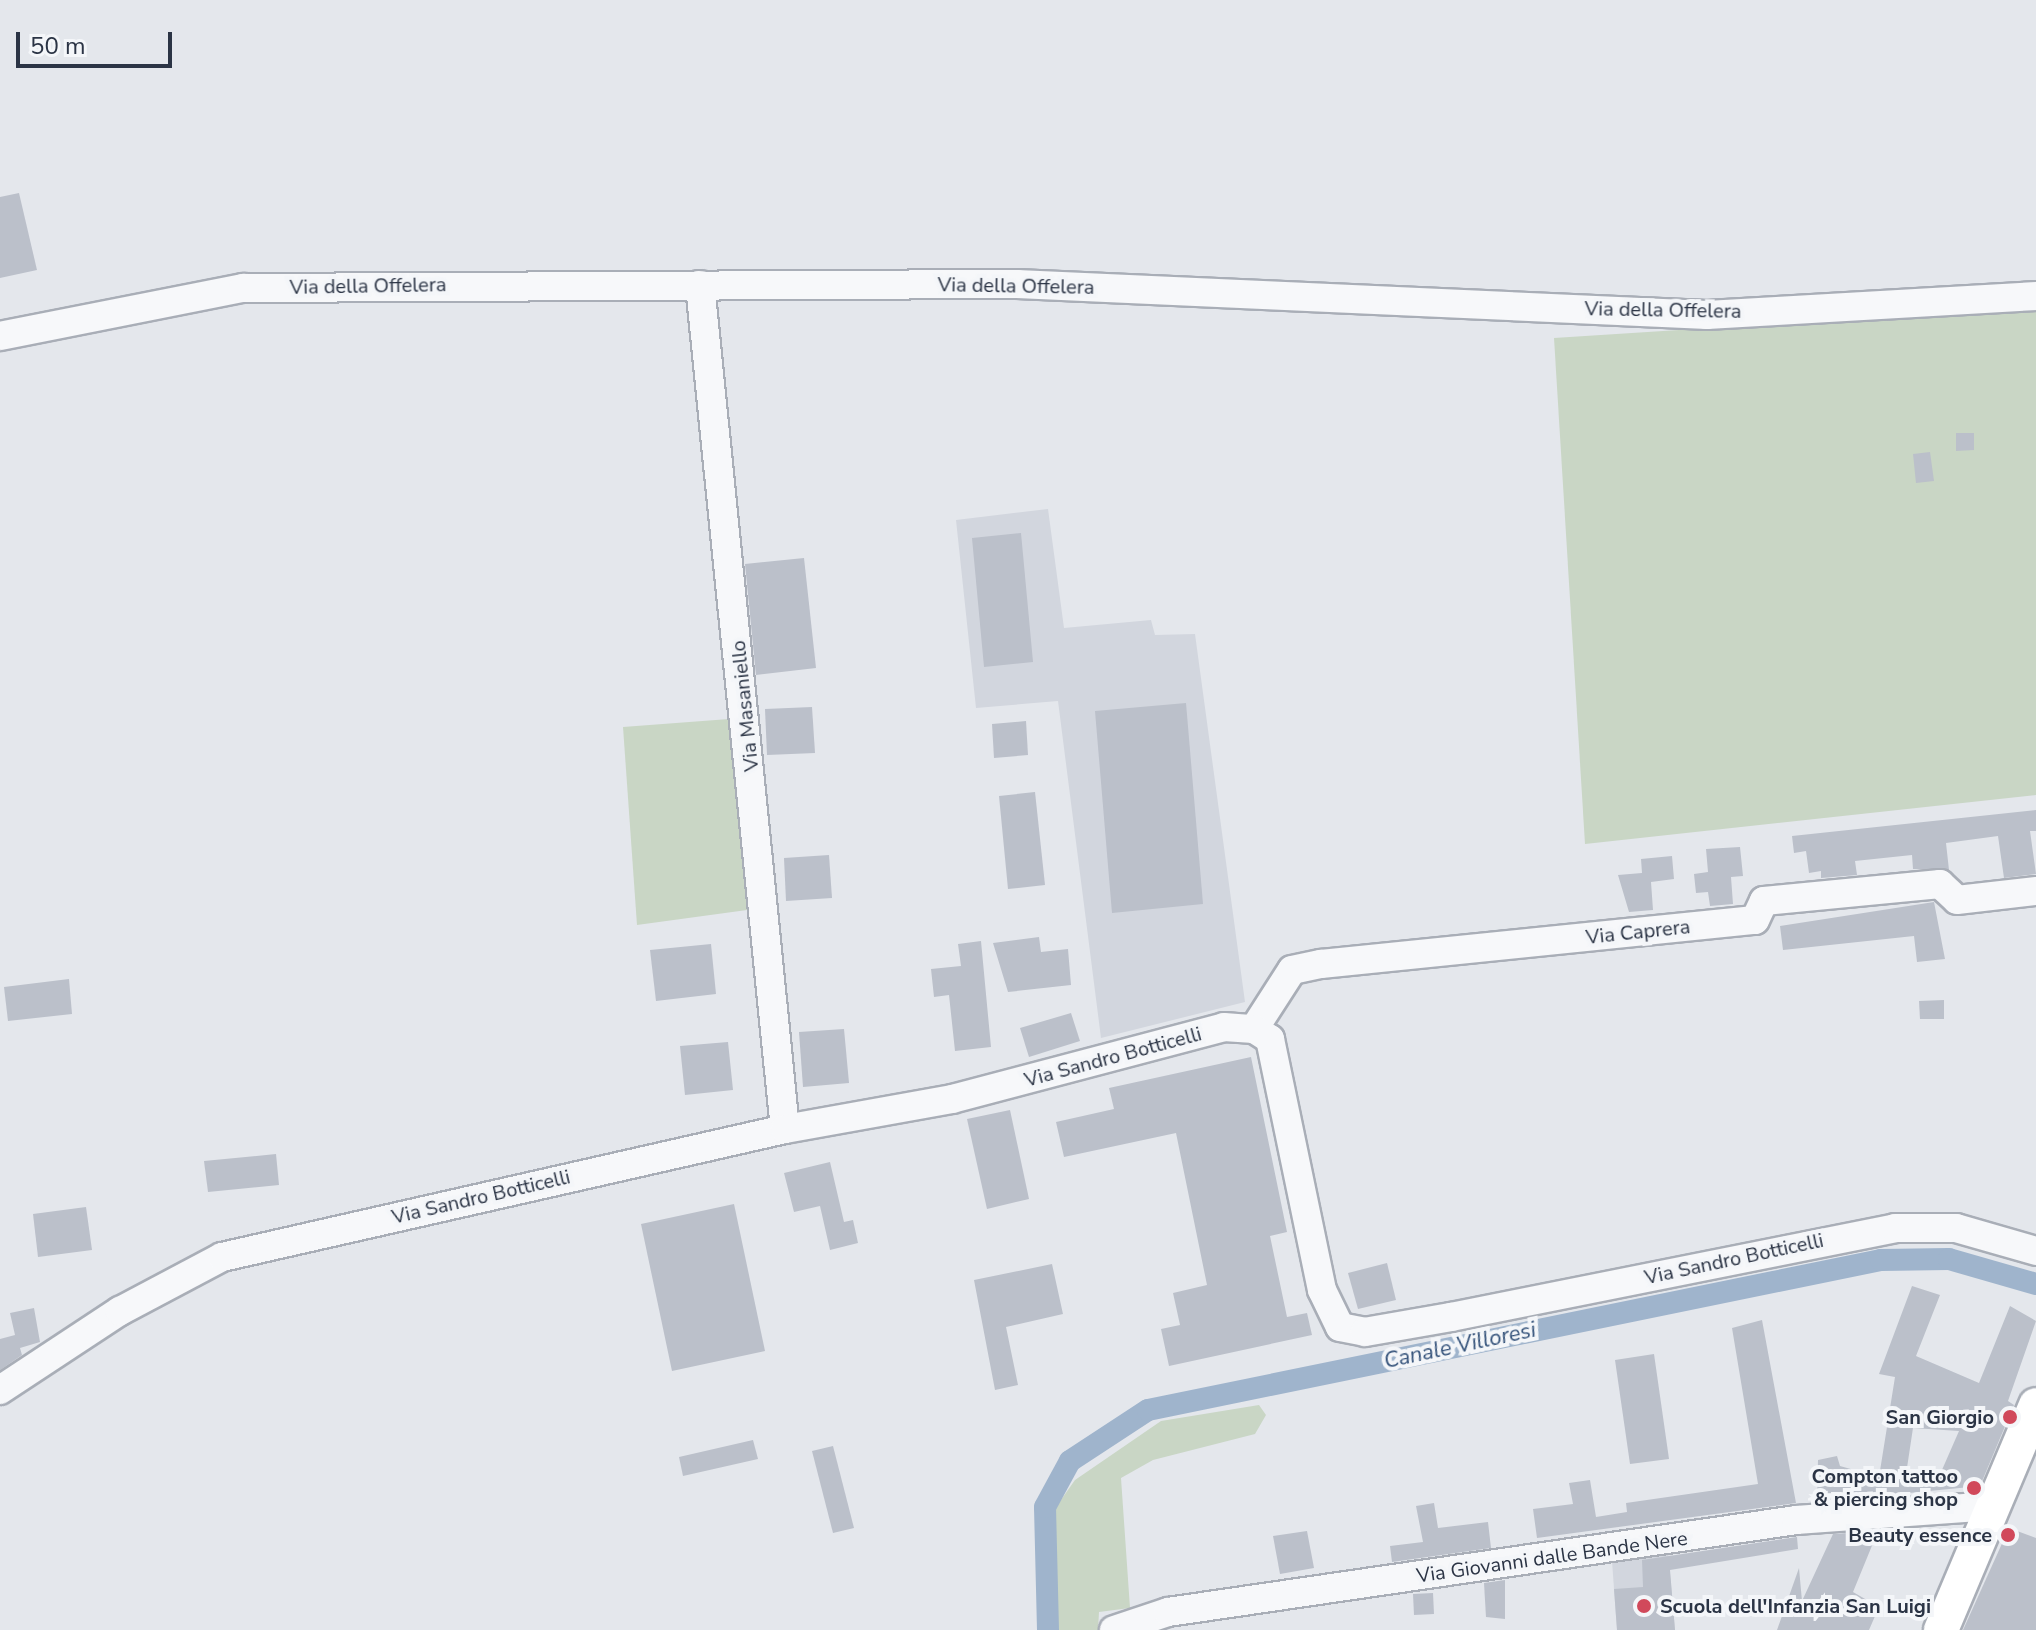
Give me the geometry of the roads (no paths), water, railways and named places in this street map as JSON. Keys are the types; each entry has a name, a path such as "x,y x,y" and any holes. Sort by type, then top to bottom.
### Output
{"main road":[{"path":"1941,1630 2036,1405"}],"street":[{"name":"Via della Offelera","path":"0,336 243,288 1017,284 1707,315 2036,296"},
{"name":"Via Masaniello","path":"700,285 785,1129"},
{"name":"Via Caprera","path":"1254,1029 1292,970 1321,964 1755,920 1764,901 1940,884 1957,900 2036,891"},
{"name":"Via Sandro Botticelli","path":"0,1390 120,1311 222,1257 785,1129 952,1099 1224,1027 1254,1029 1270,1039 1322,1290 1340,1327 1365,1332 1895,1228 1956,1228 2036,1251"},
{"name":"Via Giovanni dalle Bande Nere","path":"1114,1630 1168,1612 1796,1520 1993,1506"}],"waterway":[{"name":"Canale Villoresi","path":"1048,1630 1045,1507 1070,1461 1148,1410 1881,1260 1949,1259 2036,1284"}],"place":[{"name":"San Giorgio","path":"2010,1417"},
{"name":"Compton tattoo & piercing shop","path":"1974,1488"},
{"name":"Beauty essence","path":"2008,1535"},
{"name":"Scuola dell'Infanzia San Luigi","path":"1644,1606"}]}
